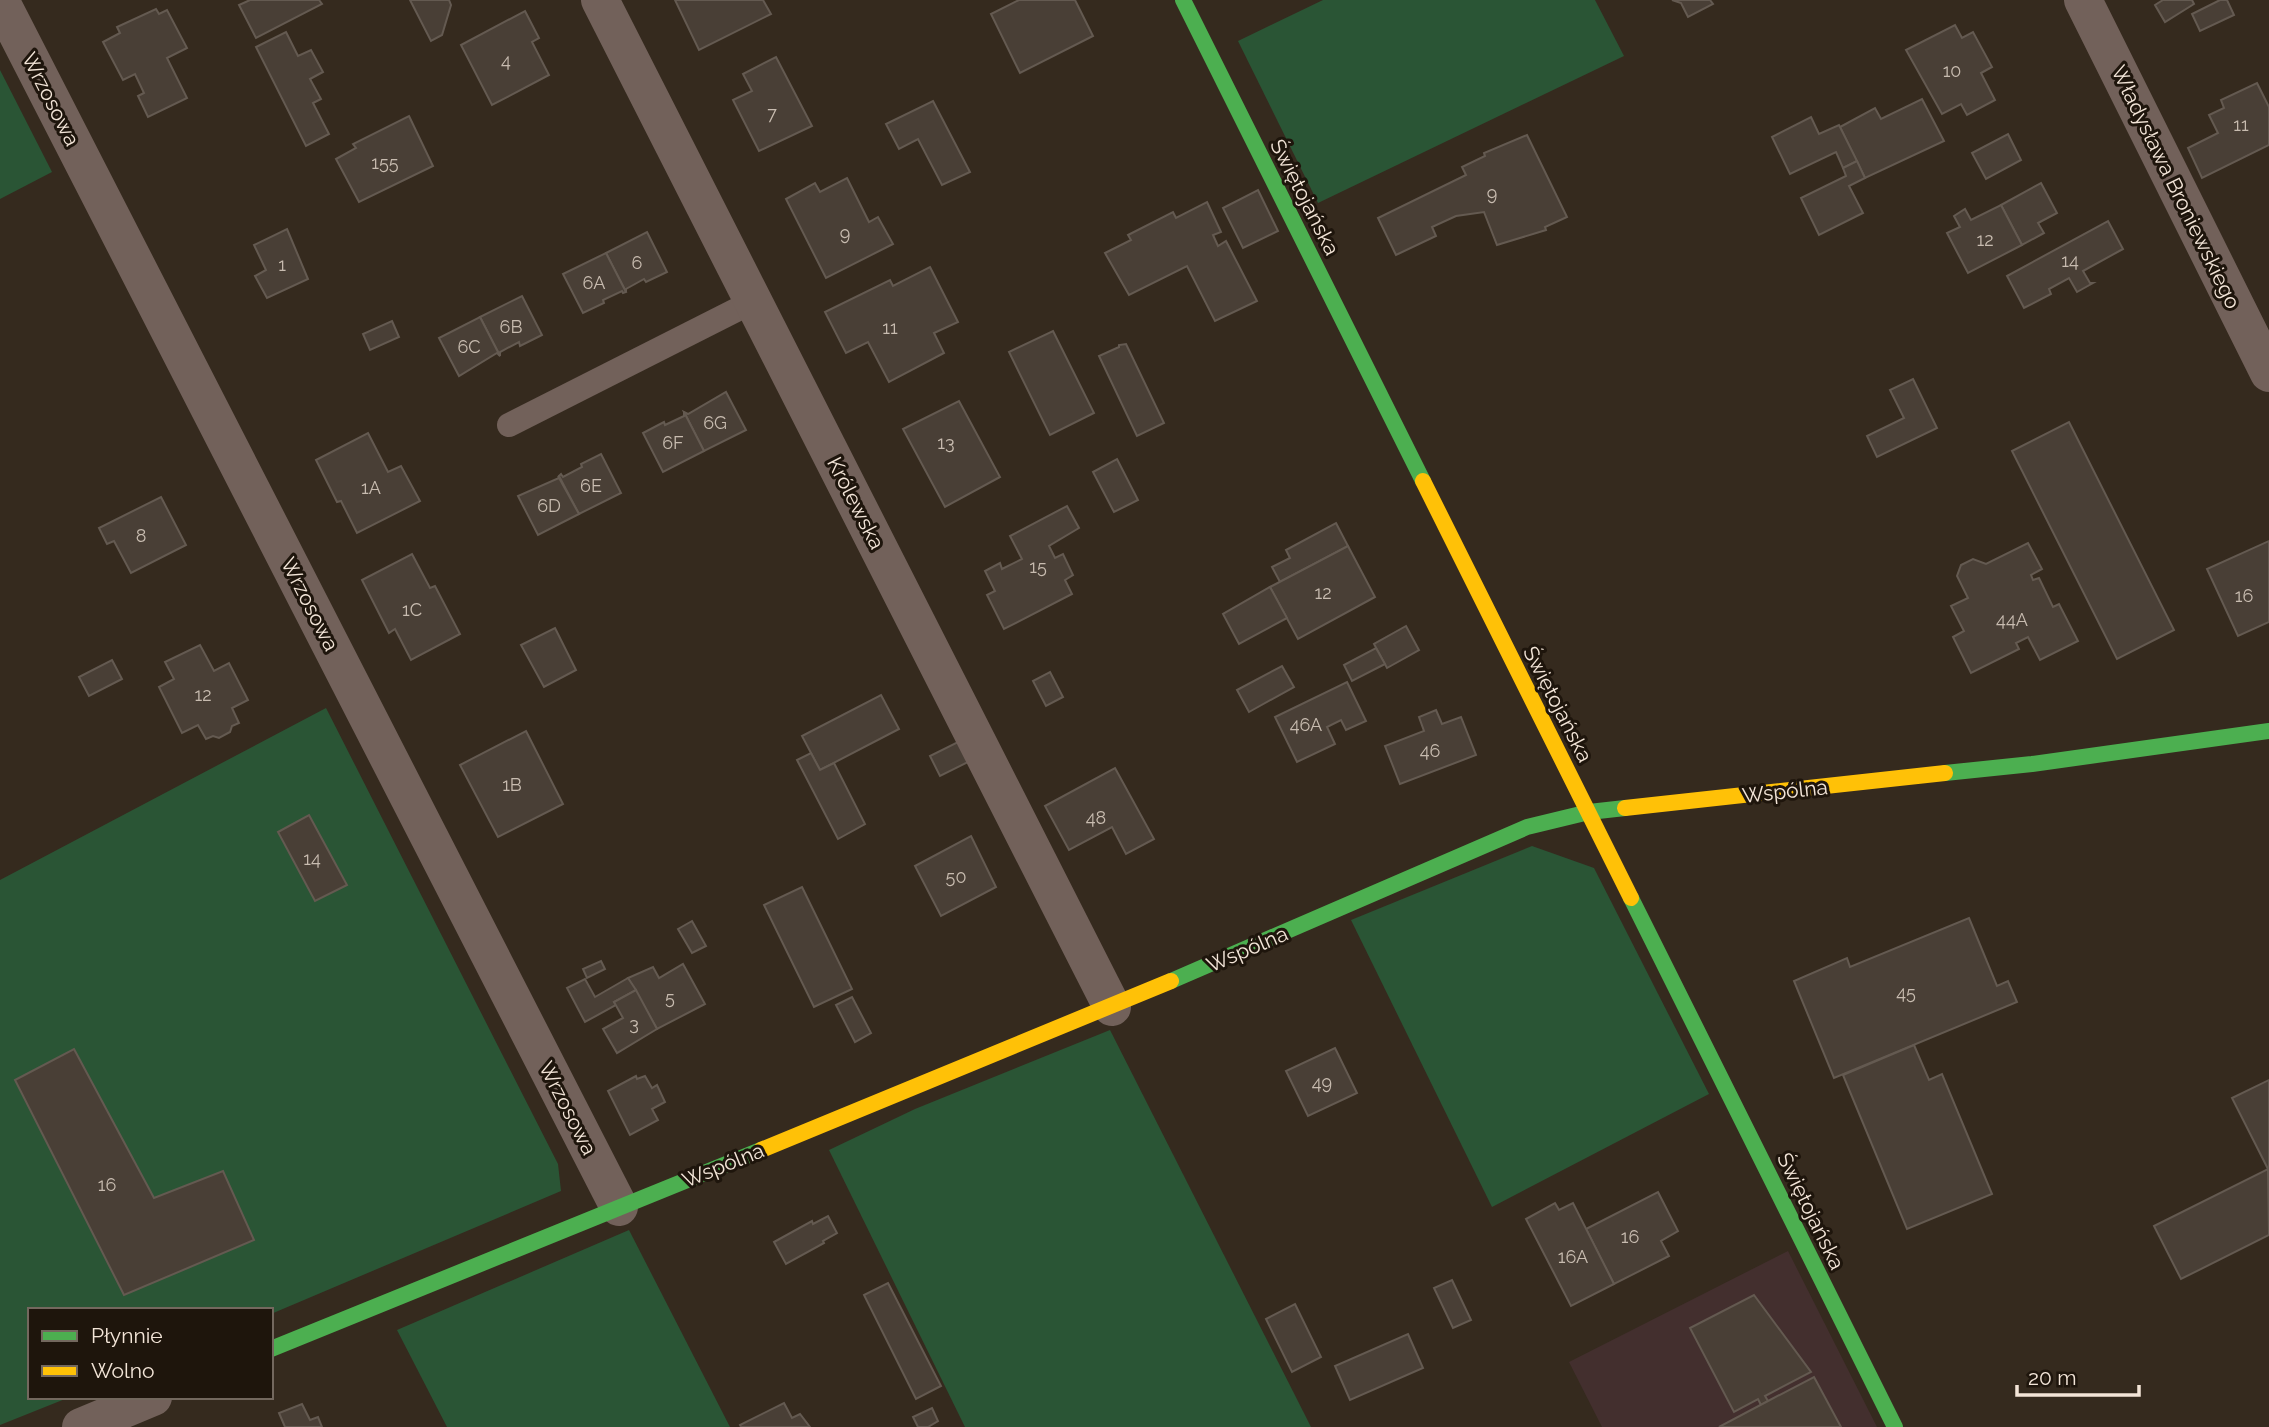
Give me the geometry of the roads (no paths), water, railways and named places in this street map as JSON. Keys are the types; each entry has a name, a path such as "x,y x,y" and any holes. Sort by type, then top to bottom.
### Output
{"street":[{"name":"Wrzosowa","path":"0,0 619,1207"},
{"name":"Królewska","path":"600,0 1112,1007"},
{"name":"Świętojańska","path":"1183,0 1895,1427"},
{"name":"Władysława Broniewskiego","path":"2083,0 2269,373"},
{"name":"Wspólna","path":"273,1348 1112,1007 1527,827 1589,812 2032,764 2269,731"},
{"path":"80,1427 148,1399"}],"lane":[{"path":"509,425 754,301"}]}
